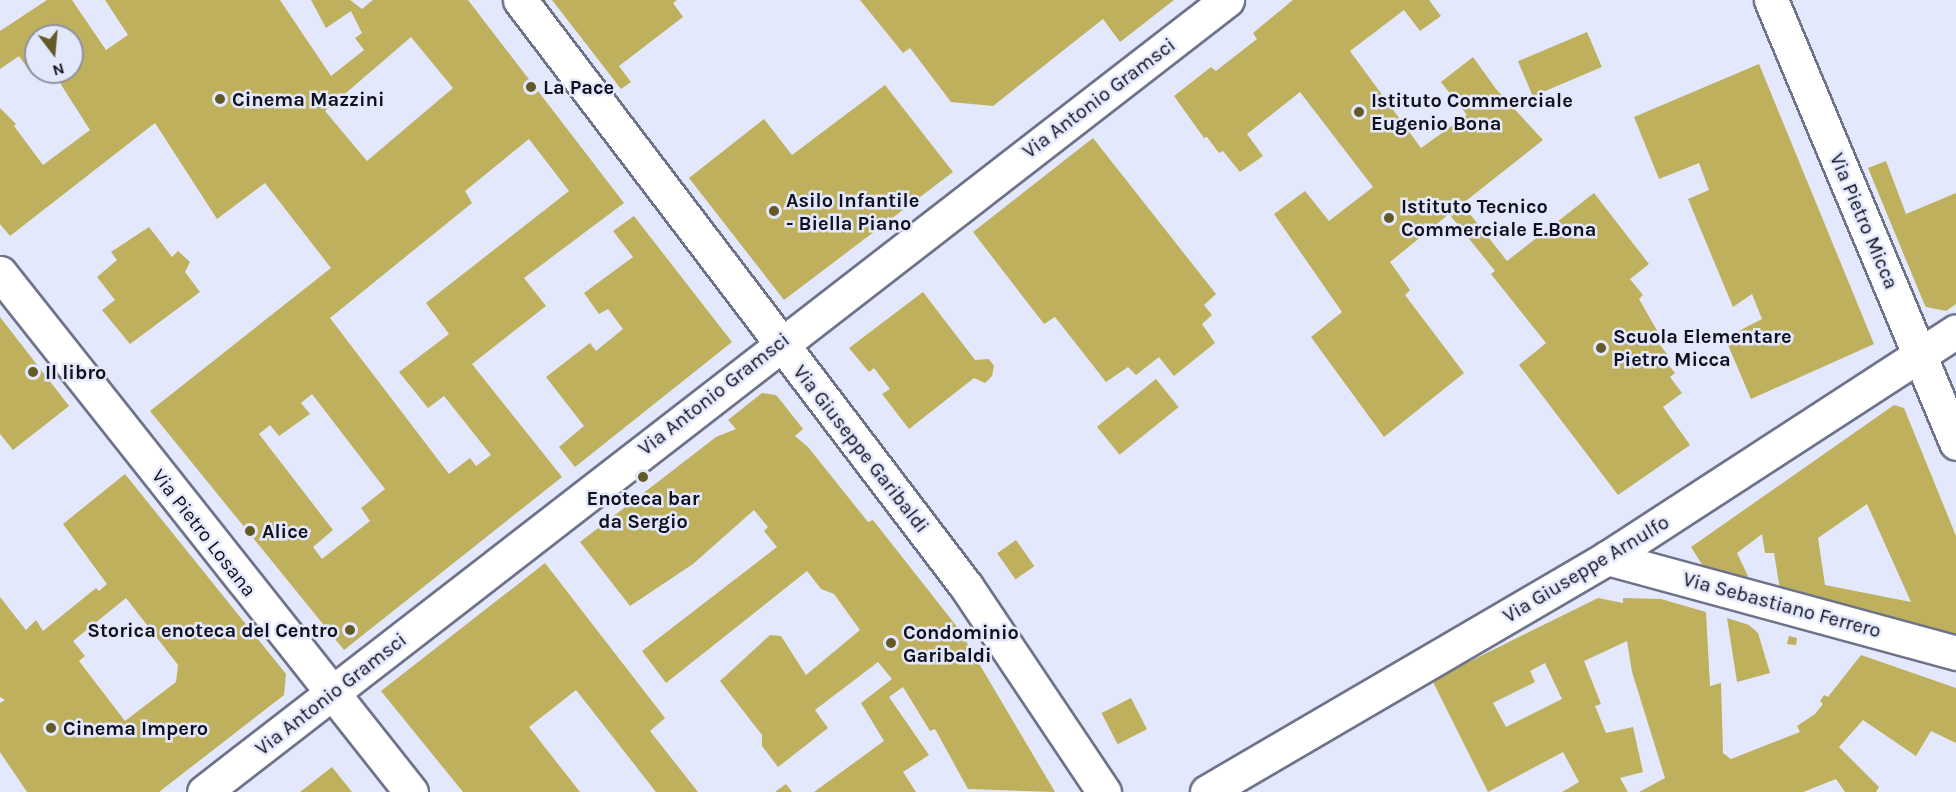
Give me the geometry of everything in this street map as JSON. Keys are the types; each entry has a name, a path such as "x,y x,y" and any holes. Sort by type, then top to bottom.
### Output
{"street":[{"name":"Via Giuseppe Garibaldi","path":"519,0 966,586 1104,792"},
{"name":"Via Antonio Gramsci","path":"204,792 332,695 779,343 1227,0"},
{"name":"Via Pietro Micca","path":"1771,0 1956,443"},
{"name":"Via Pietro Losana","path":"0,273 411,792"},
{"name":"Via Giuseppe Arnulfo","path":"1207,792 1607,558 1956,332"},
{"name":"Via Sebastiano Ferrero","path":"1607,558 1956,653"}],"building":[{"path":"47,0 72,0 106,50 128,35 105,0 280,0 331,76 364,50 355,38 362,33 351,11 326,28 311,0 350,0 362,9 373,0 468,0 624,203 524,278 546,306 472,364 562,477 344,650 150,411 331,268 265,183 217,219 155,123 10,236 0,224 0,108 16,124 14,126 43,165 90,130 61,84 84,84 84,24 24,24 24,63 19,56 0,69 0,31","holes":["411,37 453,88 367,161 325,111","529,139 569,191 426,303 449,334 399,372 428,408 444,396 491,455 476,466 470,458 449,474 330,318 472,203 465,191","312,394 385,489 361,508 370,521 322,559 313,547 333,530 259,434 270,425 279,436 310,414 301,403"]},
{"path":"552,0 677,0 673,3 683,17 619,66 631,82 621,89"},
{"path":"860,0 1174,0 1120,42 1103,19 993,106 951,102 910,48 903,53"},
{"name":"Istituto Tecnico Commerciale E.Bona","path":"1293,0 1429,0 1441,16 1420,31 1404,10 1350,51 1421,148 1467,115 1441,82 1473,57 1496,89 1543,140 1462,204 1507,261 1594,193 1649,264 1630,279 1643,295 1639,299 1659,334 1654,337 1667,354 1662,357 1675,373 1670,377 1682,393 1663,407 1690,445 1618,495 1519,365 1546,343 1491,274 1495,271 1449,214 1390,262 1410,290 1405,295 1464,373 1384,437 1311,337 1342,312 1274,214 1305,191 1329,221 1373,187 1300,92 1247,134 1263,156 1240,172 1223,151 1219,153 1207,137 1204,138 1174,96 1211,67 1216,71 1257,39 1253,33"},
{"path":"1587,32 1602,67 1533,96 1518,61"},
{"path":"1759,64 1874,344 1751,399 1725,338 1762,319 1752,294 1733,307 1688,199 1709,190 1699,163 1659,179 1634,117"},
{"path":"885,85 953,172 784,300 689,178 764,119 792,155"},
{"path":"1093,138 1216,294 1204,305 1212,315 1202,324 1215,343 1174,376 1159,357 1136,375 1128,367 1106,382 1055,317 1044,324 973,232"},
{"path":"1886,161 1906,214 1956,193 1956,304 1946,311 1926,307 1868,168"},
{"path":"634,216 732,342 575,467 559,447 584,426 546,377 590,343 596,351 623,329 608,309 599,314 584,293 633,257 613,231"},
{"path":"149,227 172,257 178,251 190,262 185,272 200,292 130,344 102,310 115,300 97,277 117,260 111,252"},
{"path":"923,292 975,360 989,359 994,366 992,376 985,383 974,378 909,429 882,394 890,389 874,368 869,372 849,348"},
{"path":"0,317 69,406 13,450 0,434"},
{"path":"1156,379 1179,407 1120,455 1097,427"},
{"path":"762,393 776,395 803,429 795,436 808,447 868,522 873,520 958,628 1055,792 968,789 935,729 930,731 903,687 889,697 929,755 903,772 916,792 814,792 884,741 861,703 892,679 878,662 815,710 828,728 778,767 762,746 762,735 720,681 770,635 781,636 806,675 860,630 834,594 821,589 807,571 666,683 642,651 777,547 764,531 768,527 754,510 693,564 630,606 580,542 716,437 736,429 728,420"},
{"path":"1894,405 1904,408 1956,536 1956,654 1780,590 1774,553 1765,553 1762,534 1737,553 1748,576 1743,580 1710,577 1691,547","holes":["1867,504 1911,602 1825,585 1818,538"]},
{"path":"125,474 286,674 284,695 159,792 27,792 0,752 0,703 5,700 0,697 0,597 26,630 36,620 43,631 96,588 99,591 107,584 63,524","holes":["126,598 178,665 176,682 125,721 79,661 85,656 73,641"]},
{"path":"1016,540 1034,566 1016,579 997,553"},
{"path":"545,563 665,718 650,731 698,792 656,792 576,690 529,727 580,792 463,792 381,691"},
{"path":"1598,598 1623,603 1623,598 1661,599 1706,612 1710,686 1721,683 1723,753 1731,759 1800,732 1797,726 1815,714 1823,704 1820,701 1824,695 1828,697 1861,655 1956,688 1956,743 1931,731 1916,756 1863,720 1839,747 1879,787 1876,792 1845,792 1836,779 1803,792 1639,792 1665,778 1632,672 1627,641 1584,661 1601,704 1595,706 1606,733 1633,727 1643,772 1620,778 1628,792 1562,792 1579,782 1563,752 1488,792 1432,680","holes":["1545,663 1562,699 1506,727 1493,703 1535,682 1530,671"]},
{"path":"1727,618 1749,625 1758,633 1770,673 1737,682"},
{"path":"1789,636 1797,638 1796,645 1787,644"},
{"path":"1131,698 1147,729 1117,744 1102,713"},
{"path":"332,767 352,792 300,792"},
{"path":"786,784 792,792 775,792"}],"place":[{"name":"La Pace","path":"531,87"},
{"name":"Cinema Mazzini","path":"220,99"},
{"name":"Istituto Commerciale Eugenio Bona","path":"1359,112"},
{"name":"Asilo Infantile - Biella Piano","path":"774,211"},
{"name":"Istituto Tecnico Commerciale E.Bona","path":"1389,218"},
{"name":"Scuola Elementare Pietro Micca","path":"1601,348"},
{"name":"Il libro","path":"33,372"},
{"name":"Enoteca bar da Sergio","path":"643,477"},
{"name":"Alice","path":"250,531"},
{"name":"Storica enoteca del Centro","path":"350,630"},
{"name":"Condominio Garibaldi","path":"891,643"},
{"name":"Cinema Impero","path":"51,728"}]}
